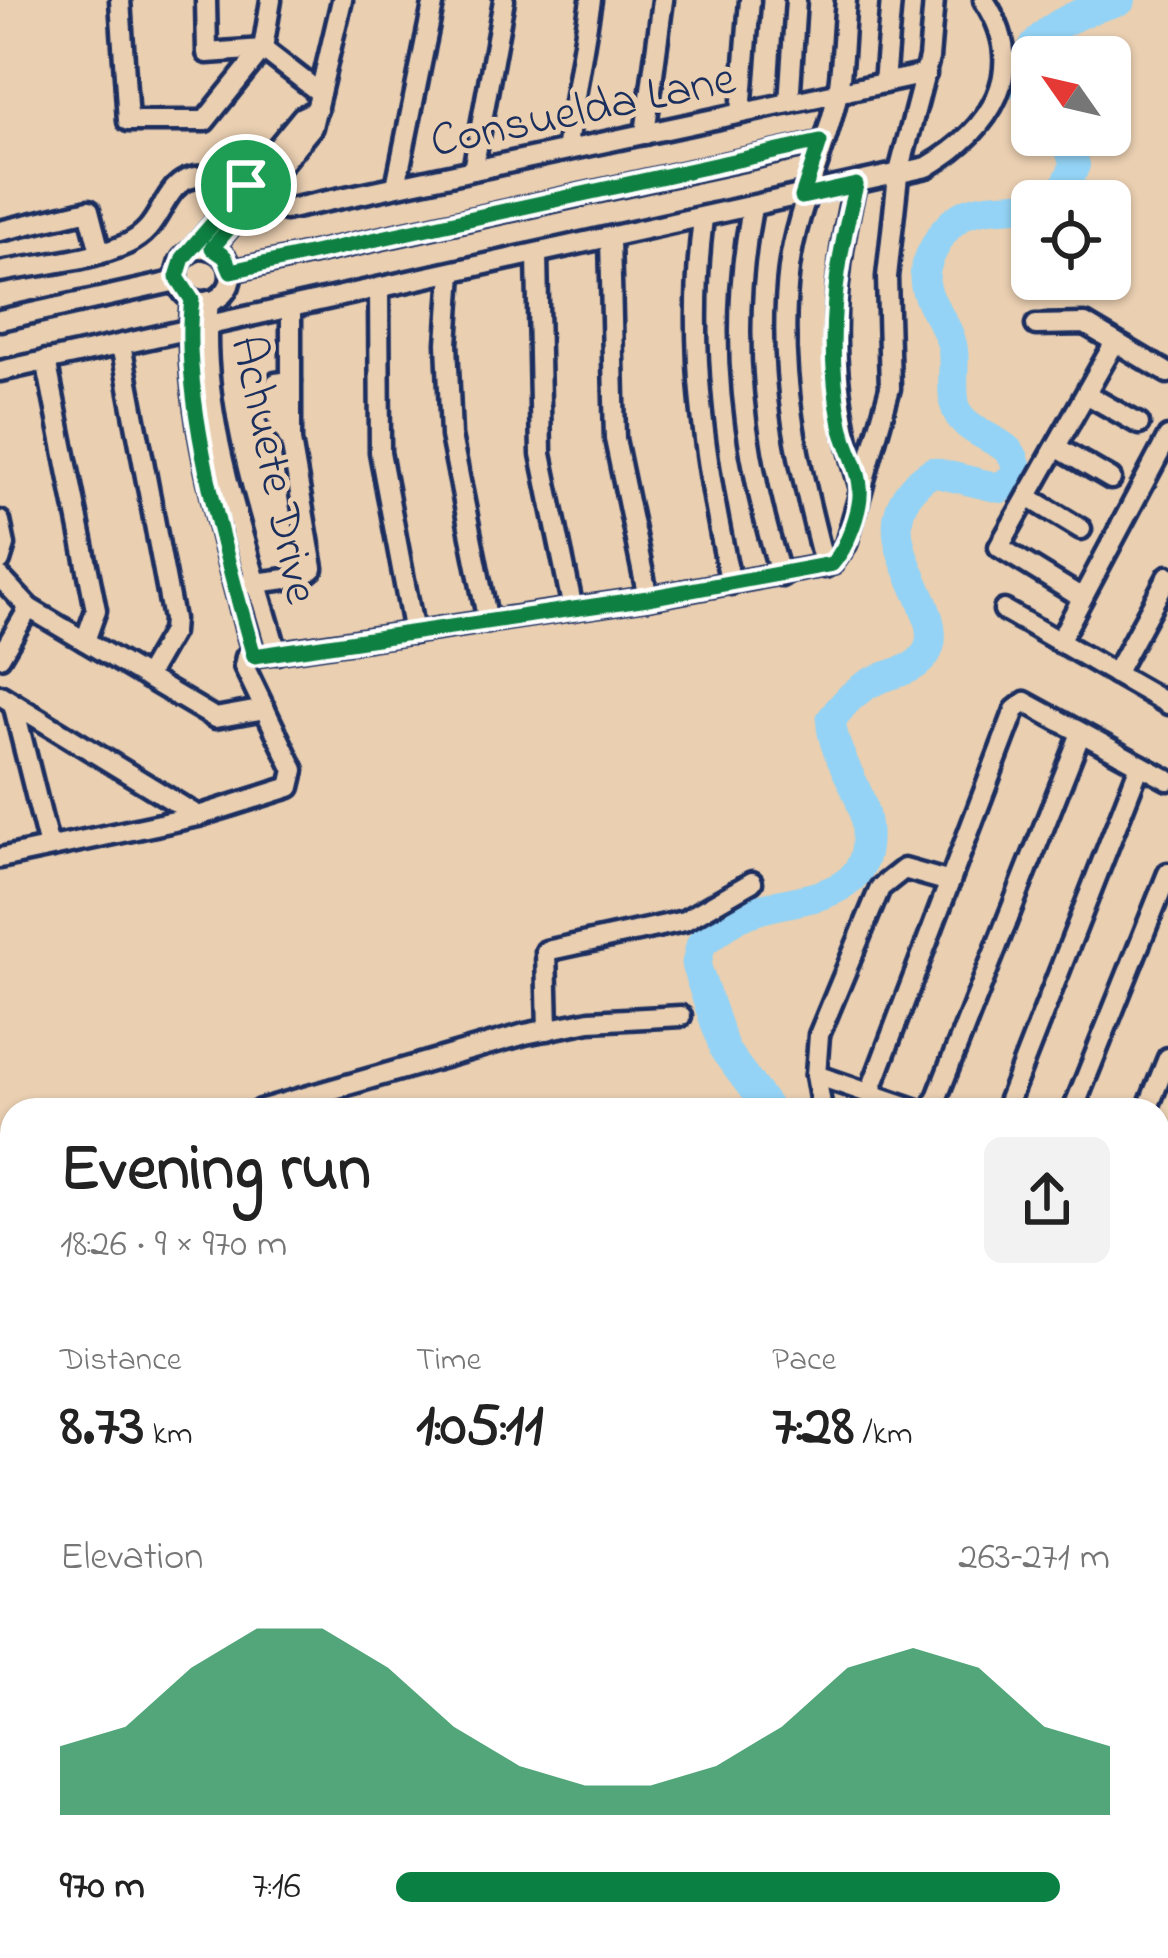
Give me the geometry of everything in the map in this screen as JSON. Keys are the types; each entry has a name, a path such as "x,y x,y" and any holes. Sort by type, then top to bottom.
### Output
{"street":[{"path":"120,0 128,121 205,121 262,50 271,0"},
{"path":"206,0 207,52 262,50 319,101"},
{"path":"177,281 180,263 202,249 312,127 342,0"},
{"path":"396,186 434,0"},
{"path":"473,170 504,0"},
{"path":"566,150 591,0"},
{"path":"645,134 663,0"},
{"path":"741,113 749,0"},
{"path":"790,103 796,0"},
{"path":"832,562 798,464 787,378 789,270 802,197 838,93 846,0"},
{"path":"884,83 891,0"},
{"path":"832,562 861,489 890,388 887,277 898,176 926,74 934,0"},
{"path":"0,371 898,176 926,166 971,139 993,109 1001,45 984,0"},
{"name":"Consuelda Lane","path":"100,252 125,245 149,229 178,185 219,178 285,210 926,74"},
{"path":"231,271 820,142"},
{"path":"856,185 841,244 832,338 842,428 861,489"},
{"path":"752,208 740,283 739,376 761,513 781,576"},
{"path":"0,231 89,210 100,252 0,272"},
{"path":"703,218 693,298 696,391 731,584"},
{"path":"610,238 615,440 648,598"},
{"path":"177,281 200,300 224,292 231,271 225,257 202,249"},
{"path":"536,255 539,438 573,609"},
{"path":"452,273 447,344 451,436 488,622"},
{"path":"0,320 177,281"},
{"path":"379,289 380,452 414,633"},
{"name":"Achuete Drive","path":"198,816 293,784 294,770 265,709 234,585 197,329 200,300"},
{"path":"234,585 302,577 313,568 290,441 291,308"},
{"path":"1036,325 1084,324 1168,373"},
{"name":"Achuete Drive","path":"197,329 277,653"},
{"path":"1082,598 999,547 1115,342"},
{"path":"122,345 172,619 172,632 146,677"},
{"path":"46,360 95,610 85,641"},
{"path":"1086,394 1139,424"},
{"path":"1059,642 1168,437"},
{"path":"1056,447 1111,479"},
{"path":"1028,497 1081,529"},
{"path":"0,521 4,545 0,561"},
{"path":"250,657 648,598 781,576 832,562"},
{"path":"1115,674 1168,576"},
{"path":"0,578 29,608 215,718 265,709"},
{"path":"0,657 29,608"},
{"path":"1004,610 1167,701"},
{"path":"7,699 198,816"},
{"path":"7,699 49,847"},
{"path":"870,1092 1015,710 1025,702 1168,780"},
{"path":"937,1098 1081,733"},
{"path":"1010,1098 1140,765"},
{"path":"0,858 198,816"},
{"path":"820,1098 819,1035 880,888 904,868 950,882"},
{"path":"1078,1098 1168,873"},
{"path":"548,1030 546,950 684,921 752,882"},
{"path":"303,1098 548,1030 590,1021 681,1016"},
{"path":"1152,1098 1168,1058"},
{"path":"816,1075 886,1098"}],"waterway":[{"path":"1044,36 1068,19 1121,0"},
{"path":"760,1098 725,1051 696,966 701,944 741,916 829,892 858,870 866,851 866,825 831,720 866,686 918,663 928,650 931,631 899,540 898,516 908,494 932,472 1000,488 1016,475 1010,452 960,417 953,392 953,350 927,291 927,265 946,229 960,217 989,208 1038,203 1059,193 1075,165 1072,156"}],"route":[{"path":"820,142 802,197 856,185 833,292 832,338 842,428 861,489 839,556 820,569 781,576 254,656 223,542 194,387 188,331 192,300 177,281 183,258 246,185 258,194 212,248 225,257 231,271 820,142"}]}
